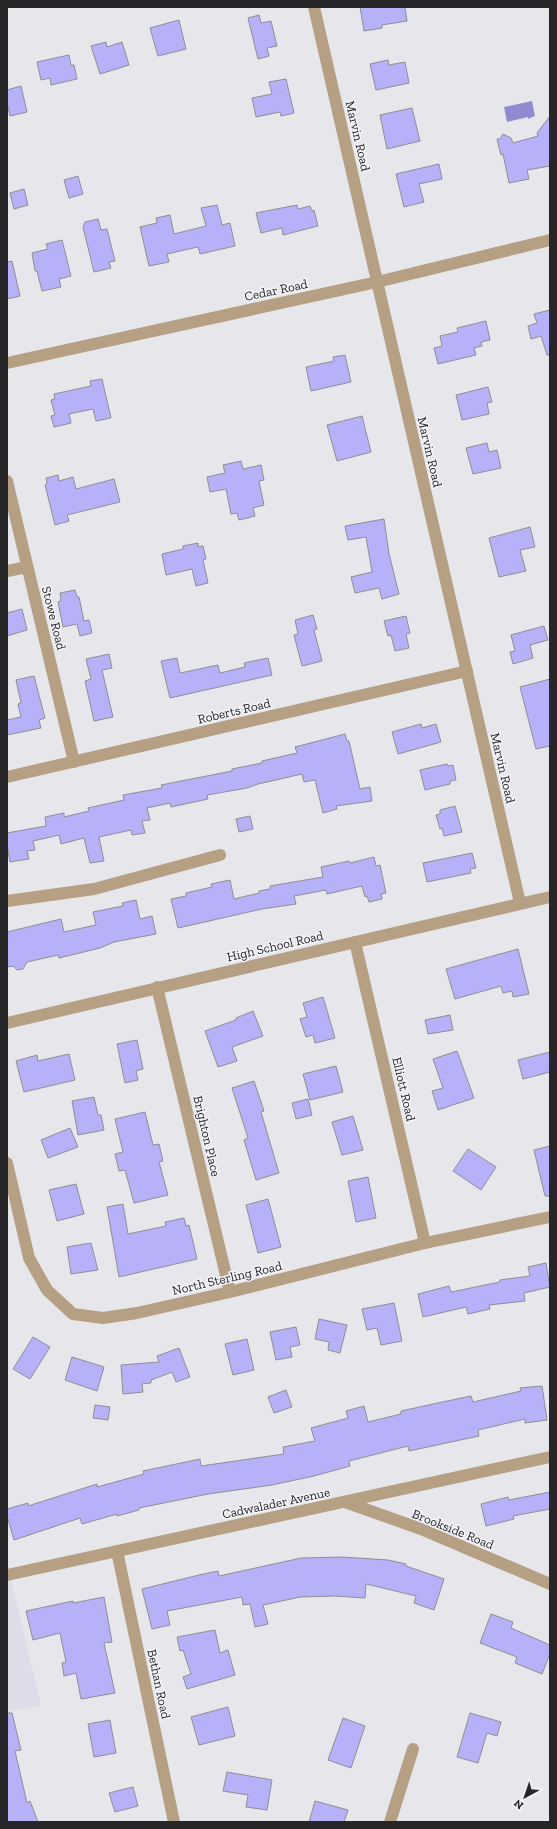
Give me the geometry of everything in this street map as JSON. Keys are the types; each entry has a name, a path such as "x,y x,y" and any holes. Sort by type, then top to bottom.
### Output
{"street":[{"name":"Marvin Road","path":"314,7 520,903"},
{"name":"Cedar Road","path":"7,363 377,282 550,240"},
{"name":"Stowe Road","path":"7,481 74,762"},
{"path":"7,571 27,567"},
{"name":"Roberts Road","path":"7,777 467,671"},
{"path":"7,901 94,889 220,855"},
{"name":"High School Road","path":"7,1023 550,897"},
{"name":"Elliott Road","path":"355,942 425,1243"},
{"name":"Brighton Place","path":"157,987 230,1292"},
{"name":"North Sterling Road","path":"7,1164 29,1258 47,1290 73,1314 103,1318 137,1313 230,1292 425,1243 550,1217"},
{"name":"Cadwalader Avenue","path":"7,1575 550,1457"},
{"name":"Brookside Road","path":"345,1502 421,1529 550,1584"},
{"name":"Bethan Road","path":"117,1551 174,1822"},
{"path":"390,1822 412,1750"}],"shaded area":[{"path":"532,101 535,116 528,119 528,117 507,122 504,107"},
{"path":"7,1562 41,1705 7,1712"}],"building":[{"path":"360,7 405,7 407,21 382,25 382,28 364,31"},
{"path":"259,15 261,23 271,21 277,46 267,48 269,56 258,59 248,18"},
{"path":"179,20 186,49 158,56 150,28"},
{"path":"106,42 107,47 122,42 129,65 100,74 91,46"},
{"path":"69,55 71,65 74,65 77,79 51,85 50,78 41,80 37,62"},
{"path":"388,60 389,65 405,62 409,83 376,90 370,64"},
{"path":"286,79 294,113 281,116 280,112 256,117 252,98 272,94 269,82"},
{"path":"21,86 27,112 10,116 7,103 7,90"},
{"path":"412,108 420,141 387,149 380,115"},
{"path":"550,116 550,166 527,170 529,179 509,183 503,154 501,155 497,139 500,139 503,134 511,138 513,143 538,136 537,133"},
{"path":"439,164 442,179 419,184 424,202 404,207 396,174"},
{"path":"78,176 83,194 69,198 64,180"},
{"path":"24,189 28,205 14,209 10,193"},
{"path":"217,205 222,225 230,223 235,246 200,254 198,247 167,254 169,262 149,266 140,227 157,223 156,218 170,215 174,234 206,226 201,208"},
{"path":"297,205 298,209 310,206 312,211 314,210 318,226 283,235 282,228 261,233 256,213"},
{"path":"98,219 101,230 107,229 115,261 109,262 111,268 94,272 83,227 85,222"},
{"path":"62,240 71,276 59,279 61,287 42,291 37,271 35,271 32,253 48,249 46,244"},
{"path":"12,261 20,296 7,299 7,262"},
{"path":"550,310 550,355 547,355 541,336 531,339 528,326 537,323 534,314"},
{"path":"486,321 490,340 481,342 482,346 474,348 476,355 438,364 434,348 442,346 440,336 458,332 457,328"},
{"path":"345,355 351,382 311,391 306,367 334,361 333,357"},
{"path":"102,379 111,418 96,421 93,409 69,414 71,423 54,427 51,416 55,415 51,400 55,399 54,394 91,386 90,381"},
{"path":"488,387 492,402 487,403 489,414 462,420 456,395"},
{"path":"362,416 371,452 337,461 327,425"},
{"path":"487,443 489,452 497,450 501,468 473,474 466,448"},
{"path":"241,461 243,469 261,465 264,480 259,481 264,505 253,508 255,516 239,520 237,513 231,514 226,489 210,492 207,477 225,473 223,465"},
{"path":"58,475 59,481 73,477 76,489 114,479 120,502 67,515 69,521 55,525 45,485 47,484 46,478"},
{"path":"384,519 389,554 399,594 382,599 379,588 355,593 351,577 372,572 366,537 348,540 345,526"},
{"path":"530,527 535,547 520,550 526,571 499,577 489,538"},
{"path":"198,543 198,547 203,546 206,559 203,560 208,583 196,586 192,569 166,575 162,554 183,549 183,546"},
{"path":"75,590 77,597 79,597 84,621 89,620 92,633 80,636 77,624 63,627 58,602 61,601 60,593"},
{"path":"22,609 27,630 7,636 7,613"},
{"path":"313,615 317,629 314,630 322,661 302,666 294,635 298,634 295,620"},
{"path":"406,616 410,633 406,634 409,648 395,651 391,635 388,636 384,621"},
{"path":"544,626 548,640 530,645 533,658 513,664 510,652 515,651 511,635"},
{"path":"109,654 112,668 102,670 113,717 94,721 85,681 91,679 86,659"},
{"path":"177,658 180,673 218,665 220,673 245,667 244,663 268,658 272,675 170,698 161,661"},
{"path":"34,676 45,718 39,720 41,728 7,735 7,720 21,717 18,704 21,703 16,680"},
{"path":"550,679 550,746 536,749 520,687"},
{"path":"421,724 422,728 436,724 441,742 398,754 392,732"},
{"path":"345,734 347,741 349,741 360,789 370,787 372,801 336,806 337,809 323,813 315,780 304,782 302,774 247,788 207,795 208,799 171,807 170,803 147,808 150,820 142,821 145,833 132,835 131,830 99,837 104,861 90,863 84,838 61,844 59,835 33,841 35,850 27,851 29,859 10,862 7,845 7,833 46,826 45,817 64,813 64,817 89,811 88,808 124,800 123,795 162,788 161,785 232,771 232,769 262,763 262,761 297,753 295,747"},
{"path":"447,764 448,766 453,765 456,780 450,781 450,784 425,790 420,770"},
{"path":"455,806 462,832 444,836 442,828 440,829 436,815 440,814 440,810"},
{"path":"250,816 253,829 239,832 236,819"},
{"path":"472,853 476,868 470,869 471,873 427,882 423,863"},
{"path":"374,857 376,866 380,865 386,893 381,894 382,899 369,902 367,896 365,897 362,886 327,894 326,890 294,896 296,904 262,909 178,928 171,899 186,896 186,893 212,887 211,884 230,880 234,899 259,893 259,891 270,889 270,886 323,877 321,867 349,861 350,863"},
{"path":"136,900 140,919 152,916 156,934 114,942 100,948 59,958 58,955 27,962 23,969 17,970 13,966 7,967 7,932 61,919 64,932 96,925 93,912 123,906 122,903"},
{"path":"518,949 529,994 513,997 512,991 503,993 501,986 455,999 446,969"},
{"path":"323,997 335,1038 315,1043 313,1035 306,1037 300,1019 307,1017 303,1003"},
{"path":"253,1011 263,1036 232,1047 237,1061 218,1067 205,1031 236,1020 236,1018"},
{"path":"450,1015 453,1030 428,1034 425,1020"},
{"path":"137,1040 143,1069 136,1071 138,1080 125,1083 117,1044"},
{"path":"457,1051 474,1098 438,1110 432,1091 443,1088 433,1059"},
{"path":"550,1052 550,1072 523,1079 518,1060"},
{"path":"69,1054 75,1080 24,1092 16,1061 37,1055 38,1061"},
{"path":"336,1066 343,1092 310,1100 303,1074"},
{"path":"254,1081 264,1111 261,1112 279,1173 256,1180 244,1140 248,1138 232,1088"},
{"path":"94,1097 98,1115 101,1115 104,1130 78,1135 72,1101"},
{"path":"308,1099 312,1115 296,1119 292,1103"},
{"path":"145,1112 153,1145 159,1144 163,1161 159,1162 168,1195 134,1203 125,1170 119,1171 115,1154 123,1152 115,1119"},
{"path":"353,1116 363,1150 342,1155 332,1122"},
{"path":"70,1128 78,1147 48,1158 41,1140"},
{"path":"550,1146 550,1196 545,1196 534,1150"},
{"path":"468,1149 496,1167 481,1190 453,1171"},
{"path":"368,1177 376,1218 356,1222 348,1181"},
{"path":"76,1184 84,1214 57,1221 49,1190"},
{"path":"268,1199 281,1247 258,1253 246,1205"},
{"path":"123,1204 128,1234 166,1226 165,1222 184,1218 186,1226 189,1225 197,1259 119,1277 107,1207"},
{"path":"91,1243 98,1270 71,1274 67,1247"},
{"path":"546,1263 550,1287 524,1293 525,1301 489,1305 490,1309 468,1314 466,1307 423,1317 418,1294 449,1286 451,1292 500,1282 500,1280 530,1276 528,1267"},
{"path":"394,1303 402,1341 381,1345 377,1328 367,1330 362,1309"},
{"path":"319,1319 347,1325 340,1353 328,1350 329,1342 315,1339"},
{"path":"296,1327 300,1345 290,1347 292,1357 276,1360 270,1332"},
{"path":"33,1337 50,1347 30,1379 13,1369"},
{"path":"247,1339 254,1370 233,1375 225,1344"},
{"path":"179,1348 190,1377 176,1382 172,1372 151,1380 151,1383 142,1384 143,1392 123,1394 121,1365 159,1362 157,1356"},
{"path":"72,1357 104,1367 97,1391 65,1380"},
{"path":"542,1386 547,1420 525,1423 525,1419 478,1430 479,1436 409,1451 408,1446 349,1461 350,1466 272,1485 208,1494 139,1508 139,1510 117,1516 117,1514 82,1524 80,1518 14,1540 7,1516 7,1509 28,1503 28,1506 97,1484 97,1487 144,1474 143,1471 200,1459 201,1466 284,1454 283,1447 315,1441 311,1428 348,1418 346,1411 364,1406 368,1422 401,1414 401,1411 471,1396 473,1402 521,1391 520,1388"},
{"path":"286,1390 292,1407 274,1413 268,1397"},
{"path":"95,1405 110,1407 108,1420 93,1418"},
{"path":"550,1492 550,1509 513,1516 514,1519 486,1526 481,1504 508,1497 509,1500"},
{"path":"342,1557 388,1560 406,1564 406,1566 444,1579 434,1610 414,1603 416,1596 366,1584 365,1598 335,1596 300,1597 263,1605 268,1624 255,1627 250,1604 243,1605 242,1597 167,1611 170,1625 152,1629 142,1589 218,1571 219,1576 301,1558"},
{"path":"104,1597 112,1642 104,1643 115,1693 81,1699 76,1673 64,1676 62,1663 66,1662 60,1633 33,1640 26,1611 73,1601 73,1603"},
{"path":"491,1614 513,1622 511,1628 550,1645 550,1654 542,1674 515,1663 517,1657 480,1643"},
{"path":"215,1630 220,1653 228,1650 235,1675 187,1689 183,1677 191,1674 183,1650 180,1651 177,1637"},
{"path":"228,1707 235,1736 199,1745 191,1717"},
{"path":"7,1713 12,1713 21,1750 15,1751 27,1803 30,1801 38,1822 7,1822"},
{"path":"470,1713 501,1722 497,1736 487,1733 478,1763 457,1757"},
{"path":"343,1718 365,1726 351,1768 328,1760"},
{"path":"110,1720 116,1753 94,1757 88,1724"},
{"path":"227,1772 272,1780 267,1810 246,1807 248,1795 223,1791"},
{"path":"133,1787 138,1806 115,1812 109,1793"},
{"path":"315,1801 348,1810 344,1822 309,1822"}]}
